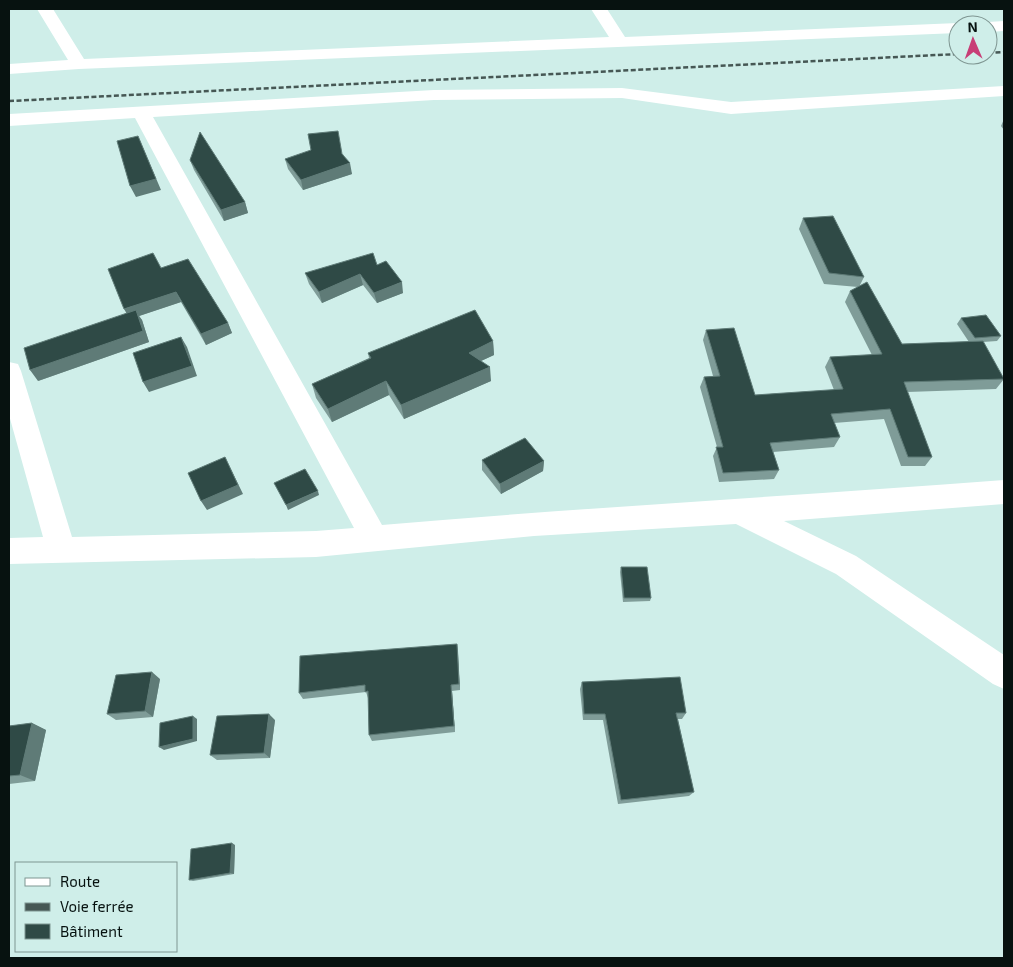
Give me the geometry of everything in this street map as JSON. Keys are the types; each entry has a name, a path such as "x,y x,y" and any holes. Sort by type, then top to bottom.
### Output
{"street":[{"path":"45,9 79,64"},
{"path":"599,9 620,42"},
{"path":"9,69 79,64 948,28"},
{"path":"9,120 434,95 622,92 731,108 1004,91"},
{"path":"140,111 374,538"},
{"path":"9,371 61,550"},
{"path":"9,551 316,544 534,524 739,512 1004,492"},
{"path":"739,512 846,565 1004,673"}],"building":[{"path":"338,131 342,154 350,163 301,180 285,159 311,150 308,134"},
{"path":"200,132 245,202 221,210 190,160"},
{"path":"138,136 156,179 130,186 117,141"},
{"path":"833,216 864,277 829,273 803,218"},
{"path":"153,253 161,268 188,259 228,323 201,334 176,292 124,309 108,269"},
{"path":"373,253 377,265 386,261 402,282 374,293 360,274 319,292 305,273"},
{"path":"867,282 902,344 983,341 1004,379 904,382 932,457 908,457 890,409 831,414 840,437 770,443 779,470 723,473 716,447 723,447 704,377 720,376 706,330 734,328 755,395 843,389 830,357 882,354 850,291"},
{"path":"136,310 143,331 30,370 24,348"},
{"path":"475,310 493,341 469,353 490,367 401,405 386,381 328,409 312,384 371,358 368,353"},
{"path":"986,315 1001,336 975,338 961,318"},
{"path":"181,337 192,366 143,382 133,353"},
{"path":"525,438 544,461 500,484 482,460"},
{"path":"225,457 238,485 201,501 188,473"},
{"path":"305,469 318,491 286,505 274,483"},
{"path":"621,567 647,567 651,598 624,598"},
{"path":"457,644 459,684 451,685 454,726 369,735 368,691 365,692 365,685 299,693 300,656"},
{"path":"152,672 145,711 107,714 116,675"},
{"path":"680,677 686,713 676,713 694,792 621,800 605,714 584,714 582,682"},
{"path":"269,714 264,753 210,755 217,716"},
{"path":"193,716 193,739 159,747 160,723"},
{"path":"32,723 20,775 9,776 9,726"},
{"path":"232,843 230,873 189,880 191,849"}],"railway":[{"path":"998,52 1004,52"},
{"path":"9,101 948,54"}]}
